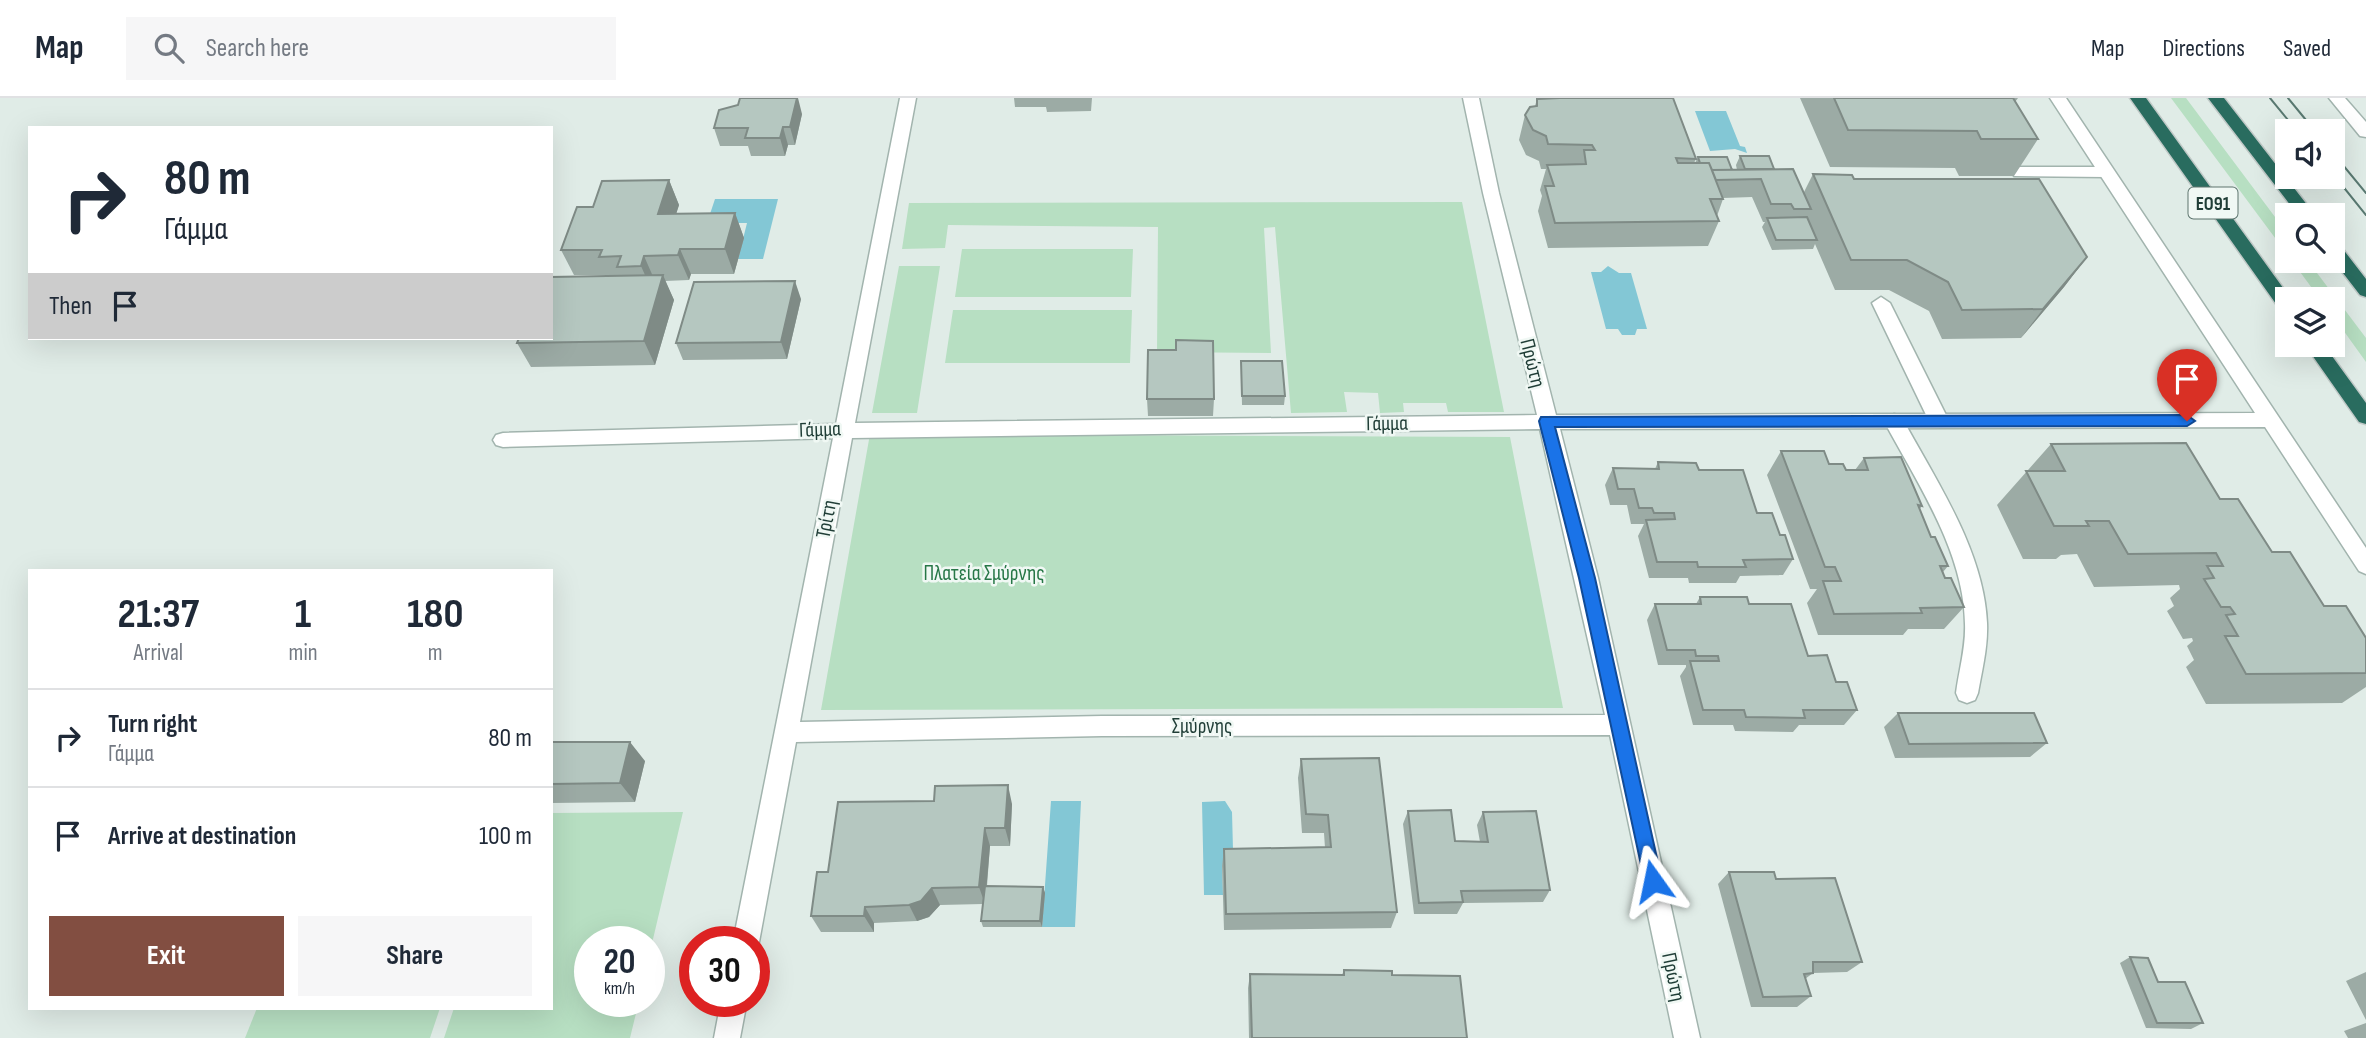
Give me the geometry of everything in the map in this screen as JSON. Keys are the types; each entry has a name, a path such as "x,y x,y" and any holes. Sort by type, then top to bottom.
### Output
{"highway":[{"name":"ΕΟ91","path":"2138,98 2275,290"},
{"path":"2216,98 2298,203"},
{"path":"2345,264 2366,291"},
{"path":"2323,357 2366,417"}],"street":[{"name":"Τρίτη","path":"749,926 908,98"},
{"name":"Πρώτη","path":"1471,98 1587,578 1687,1038"},
{"path":"2058,98 2366,565"},
{"path":"2337,98 2366,132"},
{"path":"2020,173 2106,172"},
{"path":"1881,303 1939,421"},
{"name":"Γάμμα","path":"503,440 844,428 1547,421 2270,420"},
{"path":"1894,421 1953,537 1969,580 1977,622 1967,693"},
{"name":"Σμύρνης","path":"787,732 1102,726 1618,725"},
{"path":"727,1038 731,1017"}],"green space":[{"path":"2171,98 2186,98 2275,217 2275,238"},
{"path":"1462,202 1504,412 1448,412 1446,403 1403,403 1404,412 1380,413 1378,393 1344,392 1347,412 1291,413 1275,227 1264,228 1271,353 1157,352 1158,227 948,225 945,248 902,249 909,203"},
{"path":"962,249 1133,249 1131,297 955,297"},
{"path":"899,266 940,266 917,413 872,413"},
{"path":"2301,273 2317,273 2328,287 2311,287"},
{"path":"953,310 1132,310 1130,363 945,363"},
{"path":"2345,310 2366,338 2366,362 2345,333"},
{"name":"Πλατεία Σμύρνης","path":"870,434 1510,437 1563,708 821,710"},
{"path":"683,812 656,926 574,926 574,1017 635,1017 630,1038 444,1038 453,1010 553,1010 553,813"},
{"path":"256,1010 439,1010 430,1038 245,1038"}],"water":[{"path":"1695,111 1726,111 1740,146 1745,147 1747,153 1735,149 1710,151"},
{"path":"715,199 778,199 763,259 738,259 747,223 707,223"},
{"path":"1608,266 1619,273 1631,273 1647,329 1637,329 1635,335 1622,335 1618,329 1606,329 1591,272 1601,272"},
{"path":"1051,801 1081,801 1075,927 1042,927"},
{"path":"1225,801 1232,812 1233,850 1222,867 1223,895 1204,895 1202,802"}],"building":[{"path":"740,98 797,98 790,127 783,127 780,138 745,138 748,128 714,128 719,110 738,105"},
{"path":"1673,98 1696,159 1676,158 1678,163 1709,163 1723,199 1710,199 1719,221 1555,223 1545,186 1554,186 1547,165 1586,164 1584,150 1595,150 1592,145 1548,144 1546,136 1533,130 1525,115 1530,107 1537,106 1537,99"},
{"path":"1834,98 2013,98 2038,139 1981,139 1977,131 1848,130"},
{"path":"1740,156 1769,156 1774,169 1745,169"},
{"path":"1698,157 1727,157 1732,170 1712,170 1709,163 1700,163"},
{"path":"1793,169 1811,209 1794,209 1791,204 1771,204 1761,179 1716,180 1712,170"},
{"path":"1813,174 1852,175 1854,179 2039,179 2087,257 2043,309 1962,310 1948,282 1907,260 1851,260"},
{"path":"669,180 658,214 735,213 725,249 680,249 678,255 644,256 641,266 617,267 621,256 599,257 602,250 561,250 577,207 593,207 602,181"},
{"path":"1807,217 1817,240 1776,240 1767,218"},
{"path":"663,275 644,341 517,343 518,340 553,340 553,277"},
{"path":"795,281 781,342 676,343 694,282"},
{"path":"1176,340 1213,341 1214,399 1147,399 1148,350 1176,350"},
{"path":"1241,361 1282,361 1285,396 1242,396"},
{"path":"2186,443 2220,499 2238,499 2272,552 2290,552 2324,606 2346,606 2366,638 2366,673 2246,674 2225,636 2238,636 2226,615 2235,614 2230,607 2221,607 2204,579 2214,578 2207,566 2223,566 2216,553 2128,554 2109,521 2086,521 2089,526 2054,526 2026,471 2065,471 2051,444"},
{"path":"1781,451 1824,451 1829,464 1843,464 1846,470 1868,470 1864,458 1901,457 1922,506 1918,505 1931,537 1935,537 1948,566 1940,566 1945,578 1951,578 1964,607 1920,608 1922,613 1834,614 1823,581 1841,581 1835,567 1825,567"},
{"path":"1658,462 1696,463 1699,470 1743,470 1757,513 1772,513 1780,535 1785,535 1793,559 1743,560 1746,567 1698,567 1697,562 1657,562 1646,520 1675,519 1674,513 1654,513 1652,508 1639,508 1634,489 1618,489 1613,468 1659,469"},
{"path":"1700,597 1747,597 1749,604 1791,604 1808,656 1827,655 1836,682 1847,682 1857,710 1803,710 1805,718 1746,717 1744,710 1703,710 1690,661 1719,661 1718,656 1696,656 1695,650 1667,650 1655,604 1701,604"},
{"path":"1898,713 2034,713 2047,743 1909,744"},
{"path":"553,742 630,742 620,783 553,784"},
{"path":"1379,758 1397,912 1226,914 1224,849 1331,847 1328,815 1306,814 1301,759"},
{"path":"1008,785 1005,828 985,828 979,887 932,888 921,901 909,905 865,907 864,916 811,916 817,872 828,872 838,802 934,801 935,786"},
{"path":"1451,810 1455,841 1488,842 1483,812 1536,811 1550,890 1461,891 1463,902 1419,903 1408,811"},
{"path":"1729,872 1774,872 1776,879 1835,878 1862,962 1813,962 1813,973 1804,974 1811,996 1763,997"},
{"path":"985,886 1043,887 1040,921 981,921"},
{"path":"2130,957 2148,958 2158,982 2185,982 2203,1023 2157,1023"},
{"path":"1344,970 1392,971 1392,975 1460,976 1467,1038 1252,1038 1250,974 1344,975"}],"tram line":[{"path":"2270,98 2287,119"},
{"path":"2288,98 2305,119"},
{"path":"2345,168 2366,193"},
{"path":"2345,189 2366,215"}],"route":[{"path":"1653,881 1587,578 1547,421 2187,421"}]}
